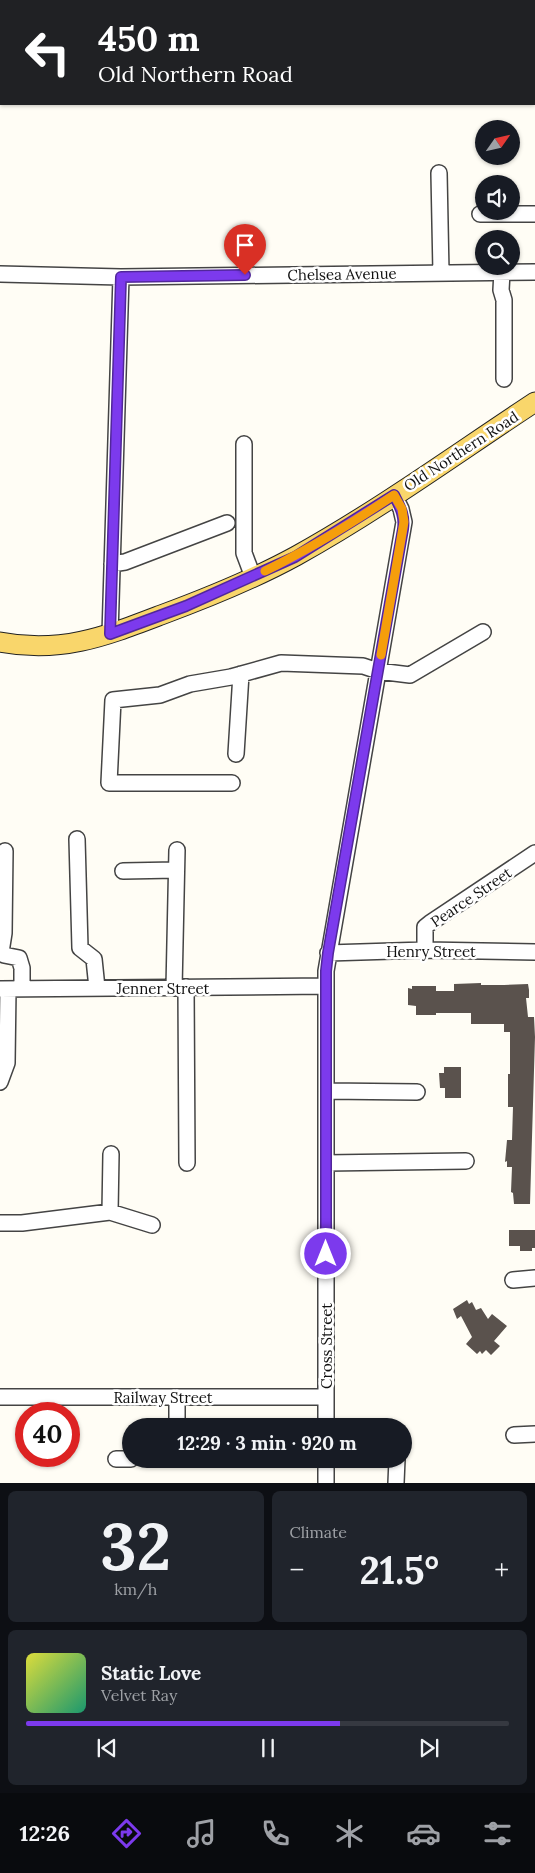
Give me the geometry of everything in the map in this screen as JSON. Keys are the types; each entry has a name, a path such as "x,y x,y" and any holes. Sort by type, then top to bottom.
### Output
{"main road":[{"name":"Old Northern Road","path":"0,642 60,646 85,642 186,606 253,577 309,548 394,495 535,402"}],"street":[{"path":"439,173 441,273"},
{"path":"520,214 535,214"},
{"name":"Chelsea Avenue","path":"0,274 121,277 475,272"},
{"name":"Chelsea Avenue","path":"520,272 535,272"},
{"path":"502,275 501,290 504,300 504,379"},
{"path":"110,634 121,277"},
{"path":"244,444 244,553 253,577"},
{"name":"Cross Street","path":"326,1418 326,986 328,953 404,522 402,509 394,495"},
{"path":"112,564 125,562 227,523"},
{"path":"232,783 109,783 114,700 160,695 190,684 241,674 280,663 363,666 378,671 410,676 483,632"},
{"path":"236,754 241,674"},
{"path":"77,839 80,948 94,959 97,988"},
{"path":"177,850 180,988 188,1163"},
{"path":"0,1082 7,1063 10,989 22,968 19,958 4,955 0,952 4,933 5,851"},
{"name":"Pearce Street","path":"424,950 425,928 430,923 535,854"},
{"path":"123,871 176,870"},
{"name":"Henry Street","path":"328,953 424,950 535,952"},
{"name":"Jenner Street","path":"10,989 326,986"},
{"path":"326,1091 417,1092"},
{"path":"110,1212 111,1154"},
{"path":"326,1163 466,1161"},
{"path":"0,1223 22,1223 110,1212 152,1225"},
{"path":"513,1280 535,1278"},
{"name":"Railway Street","path":"0,1397 325,1397"},
{"path":"177,1397 177,1418"},
{"path":"514,1434 535,1434"},
{"path":"326,1468 326,1483"},
{"path":"396,1483 397,1468"}],"building":[{"path":"481,983 481,985 528,984 529,998 526,998 528,1017 534,1017 535,1037 530,1204 514,1204 513,1193 511,1192 512,1167 507,1167 507,1161 505,1162 507,1140 512,1140 513,1107 508,1107 510,1032 504,1032 504,1024 471,1024 471,1013 416,1015 416,1006 408,1005 408,988 412,989 412,986 436,986 436,991 454,991 454,984"},
{"path":"444,1067 461,1067 461,1098 445,1098 445,1088 440,1088 439,1073 444,1073"},
{"path":"509,1230 535,1230 535,1248 532,1248 532,1251 520,1251 520,1246 509,1246"},
{"path":"467,1300 469,1304 472,1302 476,1310 481,1308 488,1319 492,1314 507,1326 494,1341 500,1346 491,1355 486,1350 482,1354 480,1351 477,1354 466,1344 472,1337 461,1316 457,1319 453,1309"}],"slow traffic":[{"path":"265,571 295,557 394,495 402,509 404,522 381,655"}],"route":[{"path":"245,275 121,277 110,634 186,606 295,557 394,495 402,509 403,529 326,971 326,1254"}]}
